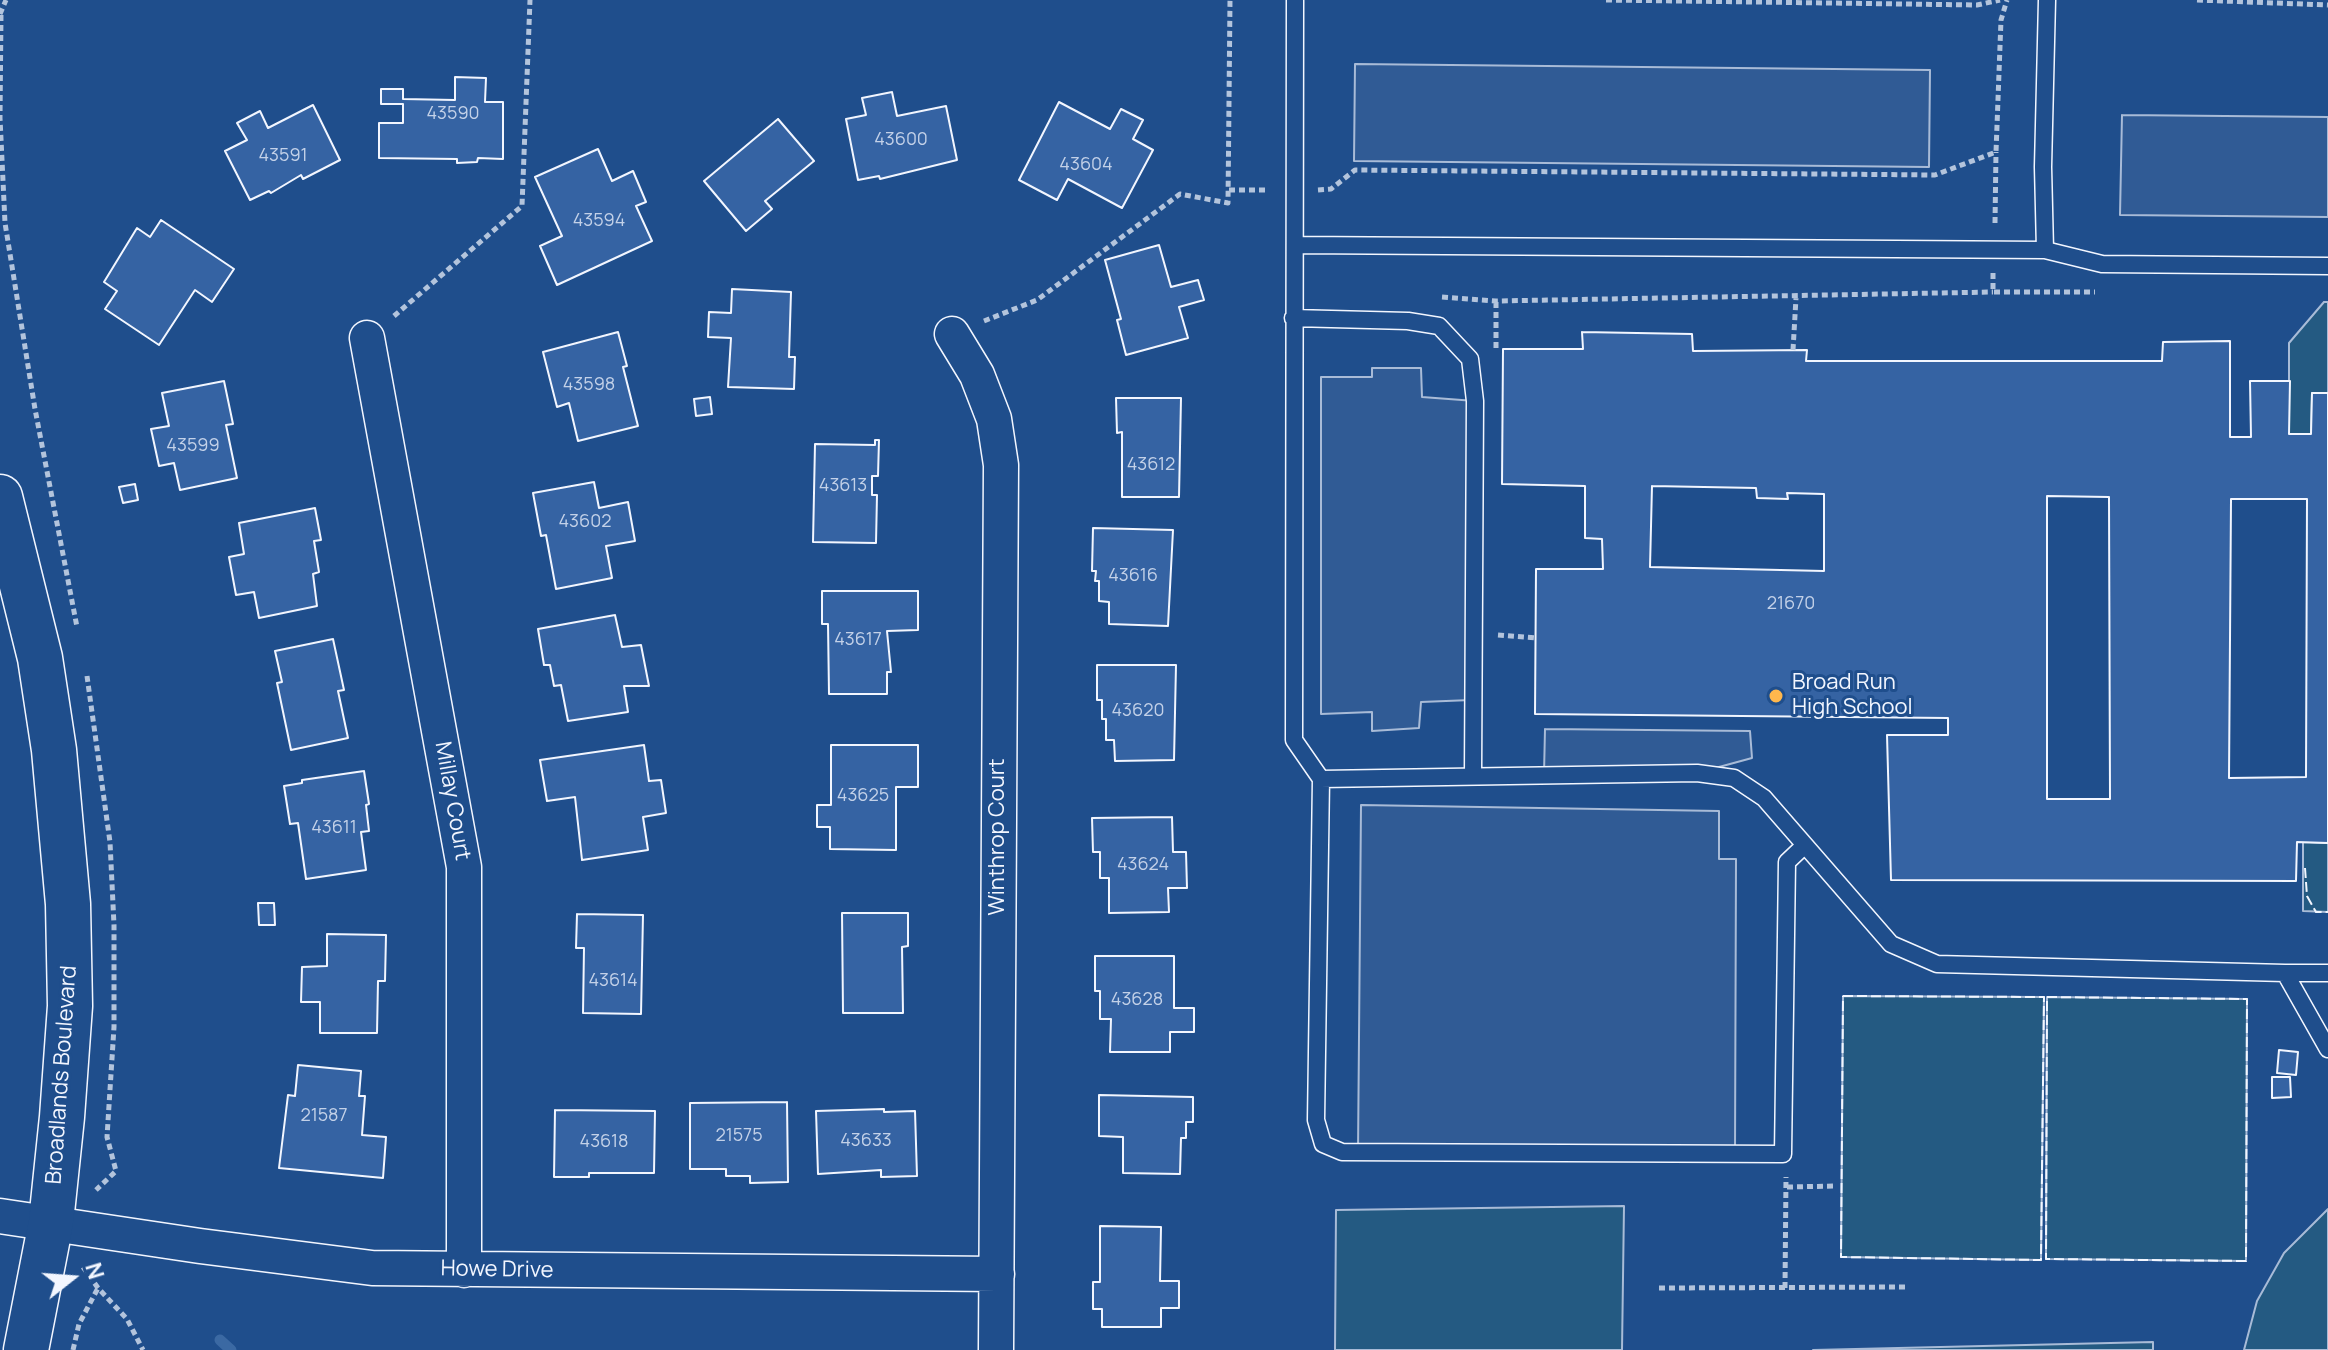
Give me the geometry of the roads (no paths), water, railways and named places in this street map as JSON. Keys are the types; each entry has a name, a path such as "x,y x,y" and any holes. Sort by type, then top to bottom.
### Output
{"main road":[{"name":"Broadlands Boulevard","path":"0,497 40,658 54,750 68,904 70,1006 51,1222 26,1350"}],"street":[{"name":"Winthrop Court","path":"952,334 977,375 994,419 1001,465 996,1350"},
{"name":"Millay Court","path":"367,338 464,867 464,1270"},
{"name":"Howe Drive","path":"0,1216 372,1268 997,1274"}],"lane":[{"path":"1295,0 1294,740 1321,779 1316,1120 1323,1144 1342,1152 1783,1154 1787,862 1805,845"},
{"path":"2045,250 2043,167 2047,0"},
{"path":"1296,245 2045,250 2102,264 2328,266"},
{"path":"1293,318 1408,321 1439,326 1470,359 1475,401 1473,775"},
{"path":"1321,779 1697,773 1734,778 1764,798 1891,944 1937,964 2328,973"},
{"path":"2285,973 2328,1049"}],"waterway":[{"path":"220,1340 231,1350"}],"place":[{"name":"Broad Run High School","path":"1776,696"}]}
